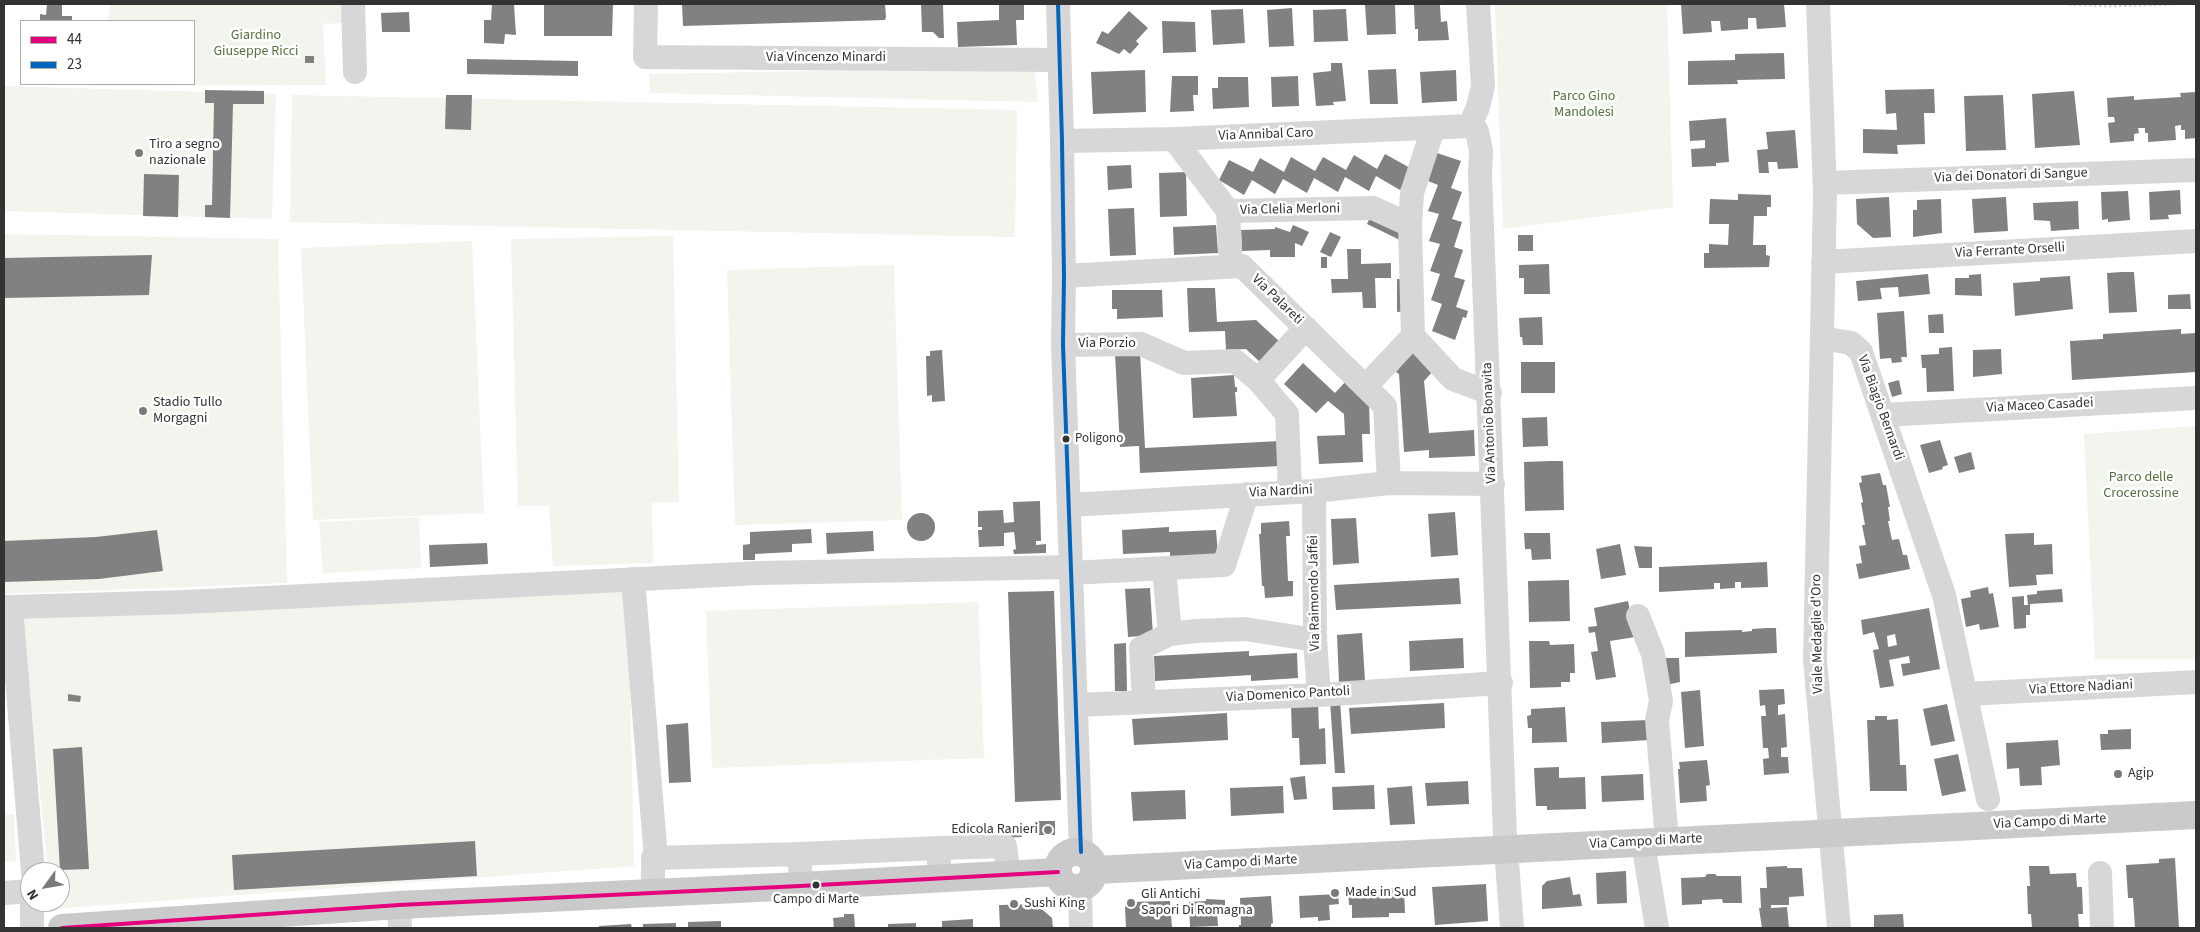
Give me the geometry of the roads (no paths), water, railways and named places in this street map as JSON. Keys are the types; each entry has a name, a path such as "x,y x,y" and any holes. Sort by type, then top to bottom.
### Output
{"main road":[{"name":"Via Campo di Marte","path":"1085,870 2196,815"},
{"path":"62,928 400,917 653,894 1058,872 1058,866 1064,856 1069,853 1085,870"}],"street":[{"path":"353,4 355,72"},
{"name":"Via Vincenzo Minardi","path":"646,4 645,57 1059,60"},
{"path":"1058,4 1064,276 1063,345 1076,705 1085,870 1081,928"},
{"path":"1470,126 1478,108 1483,86 1478,4"},
{"path":"1818,4 1825,183 1822,338"},
{"name":"Via Annibal Caro","path":"1062,140 1174,139 1470,126"},
{"name":"Via Antonio Bonavita","path":"1470,126 1477,131 1481,151 1480,175 1490,393 1505,836 1512,928"},
{"path":"1434,129 1412,193 1410,225 1413,336 1453,379 1490,393"},
{"name":"Via Clelia Merloni","path":"1174,139 1228,212 1373,208 1410,225"},
{"name":"Via dei Donatori di Sangue","path":"1825,183 2196,170"},
{"path":"1064,276 1231,265 1228,212"},
{"name":"Via Ferrante Orselli","path":"1823,262 2196,240"},
{"name":"Via Palareti","path":"1231,265 1242,266 1385,406 1389,483"},
{"path":"1258,380 1306,328"},
{"path":"1366,386 1413,336"},
{"name":"Via Biagio Bernardi","path":"1822,338 1851,343 1861,352 1884,415 1944,595 1988,799"},
{"name":"Viale Medaglie d'Oro","path":"1822,338 1816,660 1839,928"},
{"name":"Via Porzio","path":"1063,345 1141,344 1184,363 1235,361 1258,380 1287,414 1290,491"},
{"name":"Via Maceo Casadei","path":"1884,415 2196,398"},
{"name":"Via Nardini","path":"1070,505 1314,491 1389,483 1492,484"},
{"name":"Via Raimondo Jaffei","path":"1314,491 1314,640 1319,695"},
{"path":"32,862 8,607 195,601 760,572 1164,569 1224,565 1247,494"},
{"path":"1164,569 1170,634"},
{"path":"634,579 656,858"},
{"path":"1638,616 1653,654 1661,701 1657,720 1655,842 1657,928"},
{"path":"1144,702 1141,648 1170,634 1245,629 1314,640"},
{"name":"Via Domenico Pantoli","path":"1076,705 1319,695 1500,682"},
{"name":"Via Ettore Nadiani","path":"1966,694 2196,682"},
{"path":"653,894 653,858 1005,846 1009,875"},
{"path":"939,848 939,879"},
{"path":"800,854 800,886"},
{"path":"2100,873 2102,928"},
{"path":"4,893 20,892"},
{"path":"32,912 32,928"}],"place":[{"name":"Tiro a segno nazionale","path":"139,153"},
{"name":"Stadio Tullo Morgagni","path":"143,411"},
{"name":"Poligono","path":"1066,439"},
{"name":"Agip","path":"2118,774"},
{"name":"Edicola Ranieri","path":"1048,830"},
{"name":"Campo di Marte","path":"816,885"},
{"name":"Made in Sud","path":"1335,893"},
{"name":"Gli Antichi Sapori Di Romagna","path":"1131,903"},
{"name":"Sushi King","path":"1014,904"}],"park label":[{"name":"Giardino Giuseppe Ricci","path":"256,44"},
{"name":"Parco Gino Mandolesi","path":"1584,105"},
{"name":"Parco delle Crocerossine","path":"2141,486"}]}
